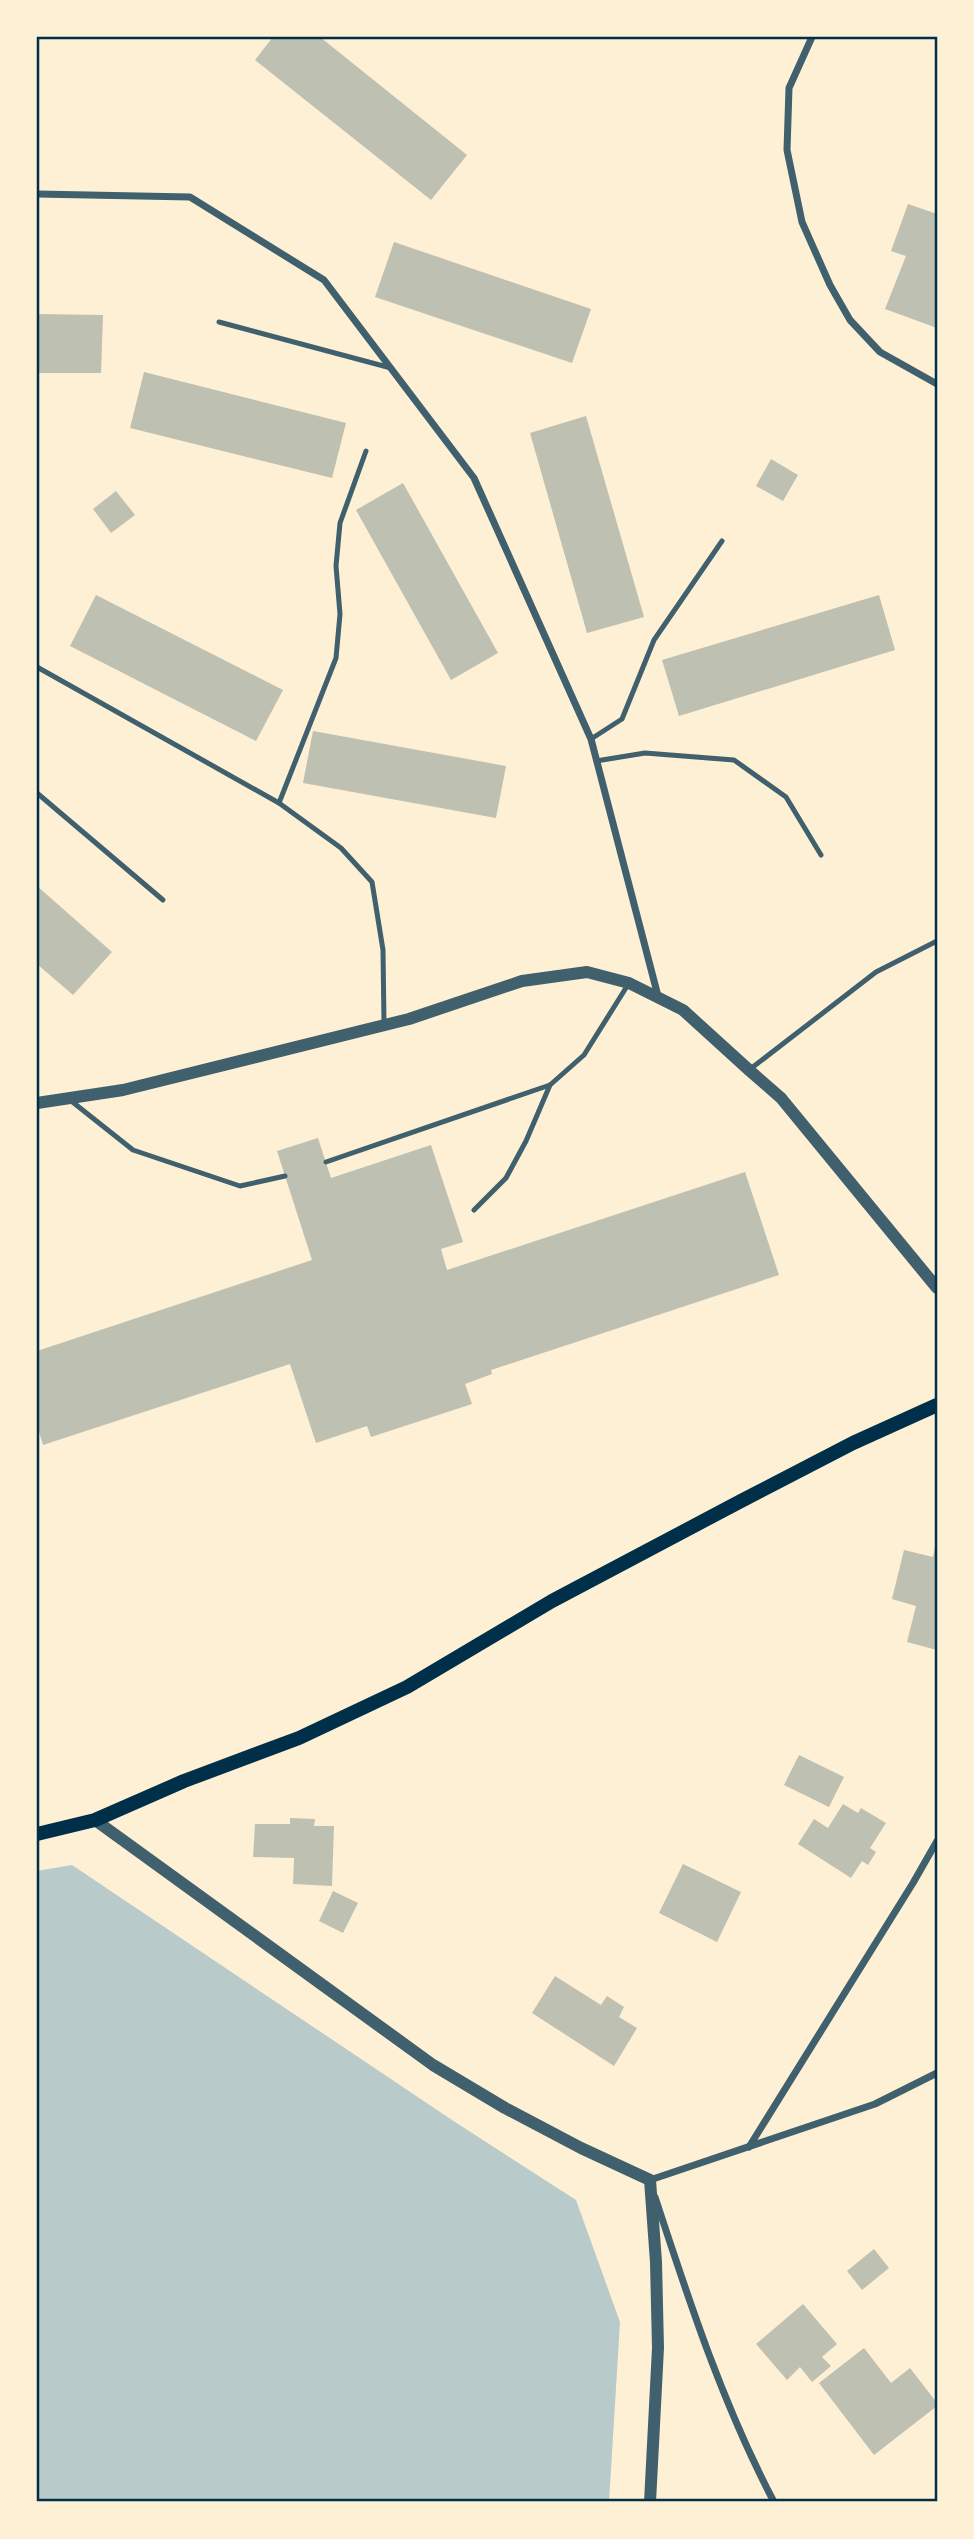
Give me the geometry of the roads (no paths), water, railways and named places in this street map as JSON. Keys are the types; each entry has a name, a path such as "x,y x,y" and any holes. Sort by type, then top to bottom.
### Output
{"main road":[{"path":"37,1834 95,1820 184,1781 299,1738 407,1687 552,1601 853,1443 937,1405"}],"street":[{"path":"811,37 789,88 787,150 802,222 830,285 850,320 880,352 937,384"},
{"path":"37,194 190,197 324,280 474,478 591,739 658,996"},
{"path":"37,1103 123,1090 409,1019 522,981 587,972 629,983 683,1010 780,1098 937,1288"},
{"path":"95,1820 433,2065 581,2148 650,2180 875,2104 937,2073"},
{"path":"749,2147 937,1841"},
{"path":"650,2180 658,2348 650,2502"},
{"path":"650,2180 693,2314 755,2466 774,2502"}],"lane":[{"path":"219,322 391,368"},
{"path":"279,803 336,658 340,614 336,566 341,523 366,451"},
{"path":"591,739 622,719 654,640 722,541"},
{"path":"37,667 279,803 341,848 372,882 383,950 384,1025"},
{"path":"596,761 645,753 734,760 786,797 821,855"},
{"path":"37,793 163,900"},
{"path":"749,1070 876,972 937,942"},
{"path":"326,1163 550,1084 584,1055 629,983"},
{"path":"474,1210 506,1178 526,1141 550,1084"},
{"path":"68,1098 133,1150 240,1186 285,1176"}]}
